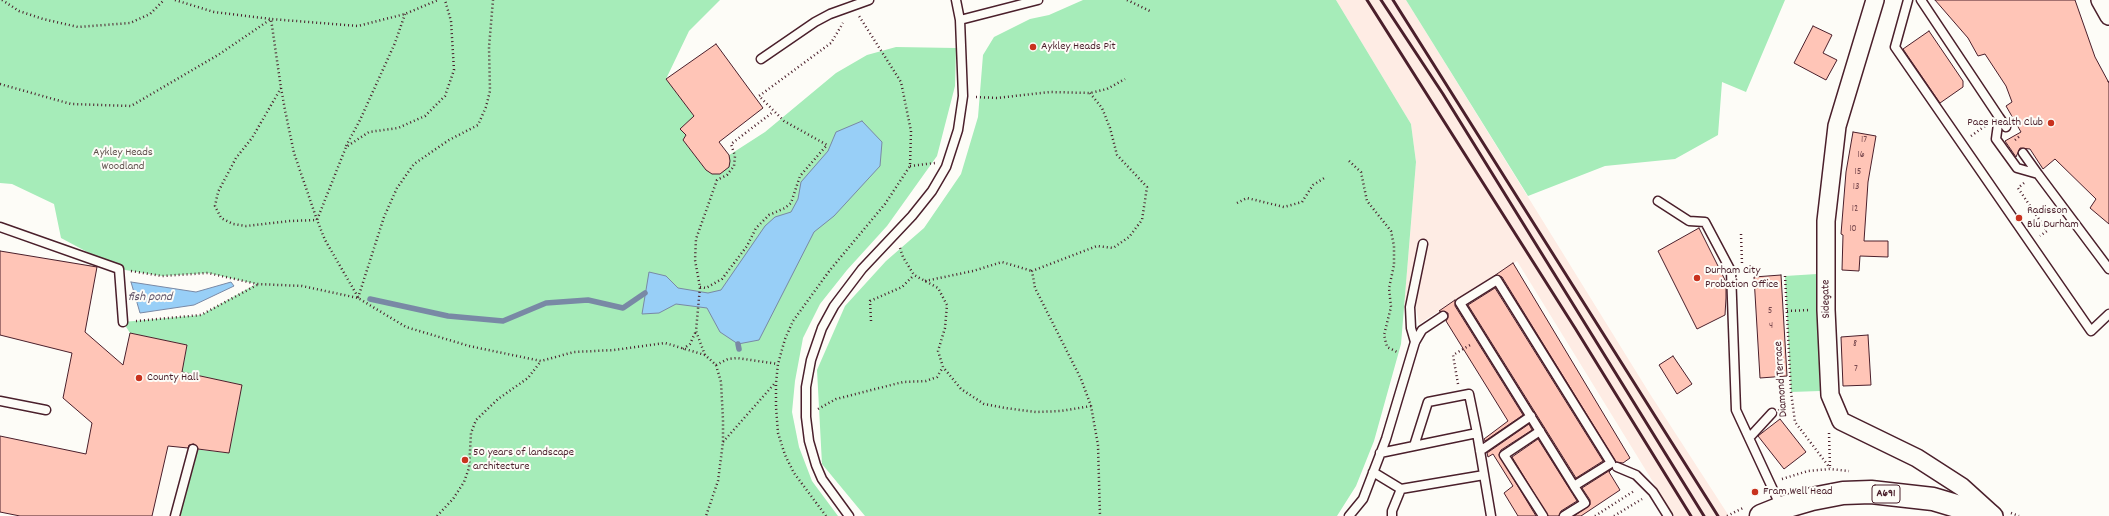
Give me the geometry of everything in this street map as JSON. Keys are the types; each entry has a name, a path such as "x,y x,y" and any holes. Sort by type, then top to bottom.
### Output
{"highway":[{"name":"A691","path":"1751,512 1781,508 1843,493 1871,492 1933,500 1990,516"}],"street":[{"name":"Sidegate","path":"1875,0 1837,126 1826,221 1826,310 1830,395 1841,421 1918,458 1962,487 1994,516"},
{"path":"2100,0 2109,16"}],"lane":[{"path":"760,59 815,22 848,7 869,0"},
{"path":"849,516 832,495 816,465 809,442 806,417 806,387 811,360 822,328 834,306 862,270 912,216 932,191 946,167 958,130 963,96 960,20 956,0"},
{"path":"960,20 1036,0"},
{"path":"1908,0 1895,48 2090,331 2109,314"},
{"path":"1921,0 2006,127"},
{"path":"1999,117 1996,139 2017,168 2038,174"},
{"path":"2023,153 2109,269"},
{"path":"1658,201 1689,221 1704,222 1731,271 1736,410 1781,508"},
{"path":"0,227 119,269 124,322"},
{"path":"1415,342 1411,328 1410,307 1422,244"},
{"path":"1564,516 1585,503 1574,486 1460,302 1497,280 1611,463 1574,486"},
{"path":"1350,516 1363,499 1380,453 1415,342 1422,330 1443,316"},
{"path":"1414,446 1428,402 1469,394 1491,516"},
{"path":"0,401 46,410"},
{"path":"1749,438 1772,413"},
{"path":"1480,451 1531,416"},
{"path":"1540,431 1504,455 1543,516"},
{"path":"1380,453 1477,433"},
{"path":"175,516 193,449"},
{"path":"1617,467 1636,475 1653,492 1667,514"},
{"path":"1373,472 1401,489 1484,475"},
{"path":"1392,516 1392,511 1401,489"}],"path":[{"path":"2,0 19,11 37,17 78,26 130,23 150,14 164,0"},
{"path":"175,0 214,12 271,19 358,26 405,14 438,0"},
{"path":"346,147 369,132 398,128 425,116 445,96 454,70 454,40 451,21 445,0"},
{"path":"358,298 384,217 397,188 414,164 449,140 478,125 486,107 490,91 489,46 493,0"},
{"path":"1127,0 1152,12"},
{"path":"700,288 706,288 722,279 747,246 756,228 770,215 785,208 791,203 800,176 827,145 784,122 772,112 759,96 831,43 843,24 848,7"},
{"path":"848,7 880,46 901,82 910,131 910,166 932,162 946,167"},
{"path":"317,220 346,147 395,43 405,14"},
{"path":"0,84 71,104 131,106 218,55 271,19"},
{"path":"271,19 281,88 294,153 325,240 358,298"},
{"path":"963,96 997,98 1050,92 1090,93 1106,89 1125,79"},
{"path":"281,88 252,138 236,158 218,192 215,206 221,218 233,224 246,226 290,221 317,220"},
{"path":"924,281 973,271 1002,262 1032,271 1097,246 1113,248 1129,237 1142,220 1147,187 1117,155 1110,128 1102,108 1090,93"},
{"path":"684,348 690,344 696,331 700,288 695,260 696,239 717,180 727,175 734,166 735,156 731,144 772,112"},
{"path":"2015,140 2021,135"},
{"path":"1349,161 1361,172 1367,201 1391,231 1394,246 1394,265 1390,288 1391,307 1384,335 1387,347 1410,358"},
{"path":"2030,243 2047,231 2018,188 2038,174"},
{"path":"1237,203 1247,198 1284,207 1302,202 1313,185 1326,177"},
{"path":"900,246 903,257 914,275 938,288 947,305 945,328 938,351 943,367 961,389 984,404 1005,408 1036,412 1061,411 1091,406"},
{"path":"119,269 162,276 208,273 257,284 302,286 358,298 406,327 468,346 541,361 574,352 614,350 665,343 705,355 716,365 721,382 723,442 718,481 706,516"},
{"path":"1032,271 1035,288 1082,379 1091,406 1098,445 1100,516"},
{"path":"871,320 870,301 902,287 914,275"},
{"name":"Diamond Terrace","path":"1785,276 1791,392 1795,422 1830,469 1829,431"},
{"path":"124,322 201,315 257,284"},
{"path":"1787,311 1818,310"},
{"path":"696,331 705,355"},
{"path":"1460,396 1453,355 1463,349"},
{"path":"716,365 728,359 737,358 778,364"},
{"path":"437,516 453,499 464,482 469,468 471,433 476,420 498,399 528,378 541,361"},
{"path":"806,417 836,399 903,382 926,381 937,377 943,367"},
{"path":"723,442 776,383"},
{"path":"1595,516 1645,484"},
{"path":"1614,516 1653,492"},
{"path":"1727,516 1751,512"}],"shaded area":[{"path":"1336,0 1406,0 1650,394 1729,516 1674,516 1517,261 1419,324 1416,307 1404,308 1416,162 1411,124"}],"green space":[{"name":"Aykley Heads Woodland","path":"0,0 720,0 689,31 666,79 694,116 681,129 686,135 683,140 706,170 765,132 836,73 867,55 896,47 956,48 955,86 937,156 887,226 847,270 820,304 803,338 795,381 792,412 799,447 812,481 838,516 175,516 193,449 229,453 242,385 178,371 184,362 187,345 130,333 123,322 201,315 256,284 208,273 162,276 119,269 61,238 54,204 12,184 0,183"},
{"path":"1083,0 1336,0 1411,124 1416,162 1401,344 1374,441 1356,486 1337,516 865,516 822,464 817,370 845,306 886,261 924,228 961,174 978,117 983,55 994,37 1030,19 1049,15"},
{"path":"1406,0 1785,0 1746,92 1722,82 1718,135 1675,159 1605,166 1528,196"},
{"path":"1817,274 1820,391 1791,392 1785,276"}],"water":[{"path":"862,121 882,142 880,166 834,216 814,232 759,340 738,344 720,332 707,308 676,304 659,313 642,314 649,272 666,276 678,288 708,293 721,290 765,226 775,217 791,212 798,199 801,182 828,151 836,132"},
{"name":"fish pond","path":"131,282 196,292 231,282 234,286 194,305 140,313"}],"building":[{"path":"1935,0 2075,0 2095,57 2109,83 2109,224 2090,208 2096,199 2055,159 2043,169 2030,149 2020,148 2016,157 2005,141 2021,132 2006,106 2012,102 2006,86 1985,54 1978,56 1968,38"},
{"path":"1813,26 1832,35 1823,53 1837,60 1826,80 1794,63"},
{"path":"1929,31 1963,81 1963,87 1940,103 1903,49"},
{"path":"716,44 763,108 719,142 729,155 729,167 720,174 712,174 706,170 683,140 686,135 680,129 694,116 666,79"},
{"path":"1853,132 1876,136 1868,182 1864,241 1888,241 1888,257 1860,256 1859,271 1842,270 1843,235 1841,234 1846,172"},
{"path":"1699,228 1726,282 1726,298 1725,315 1697,329 1658,251"},
{"name":"County Hall","path":"0,251 97,267 85,332 123,365 130,333 187,345 182,372 242,385 229,453 198,449 194,444 189,445 188,448 168,446 152,516 20,516 0,512 0,436 86,454 92,423 63,398 72,353 0,335"},
{"path":"1513,263 1630,458 1623,463 1616,462 1502,277 1497,275 1494,276"},
{"path":"1781,275 1787,376 1760,378 1754,277"},
{"path":"1495,288 1603,461 1576,478 1468,305"},
{"path":"1455,300 1455,306 1523,415 1485,441 1484,439 1508,421 1446,321 1448,318 1448,313 1439,311"},
{"path":"1868,335 1871,385 1843,386 1841,337"},
{"path":"1673,356 1692,384 1677,394 1659,365"},
{"path":"1780,419 1806,452 1784,469 1758,436"},
{"path":"1529,424 1532,430 1501,450 1499,455 1536,516 1518,516 1504,493 1513,486 1493,454 1488,457 1487,453"},
{"path":"1538,439 1577,501 1561,511 1559,516 1548,516 1512,457"},
{"path":"1612,469 1609,472 1620,490 1581,516 1574,516 1590,505 1590,500 1582,488"}],"waterway":[{"path":"370,299 448,316 503,321 546,303 588,300 623,308 645,293"},
{"path":"738,344 739,349"}],"railway":[{"path":"1367,0 1575,328 1691,516"},
{"path":"1381,0 1443,94 1704,516"},
{"path":"1393,0 1718,516"}],"place":[{"name":"Aykley Heads Pit","path":"1033,47"},
{"name":"Pace Health Club","path":"2051,123"},
{"name":"Radisson Blu Durham","path":"2019,218"},
{"name":"Durham City Probation Office","path":"1697,278"},
{"name":"County Hall","path":"139,378"},
{"name":"50 years of landscape architecture","path":"465,460"},
{"name":"Fram Well Head","path":"1755,492"}]}
